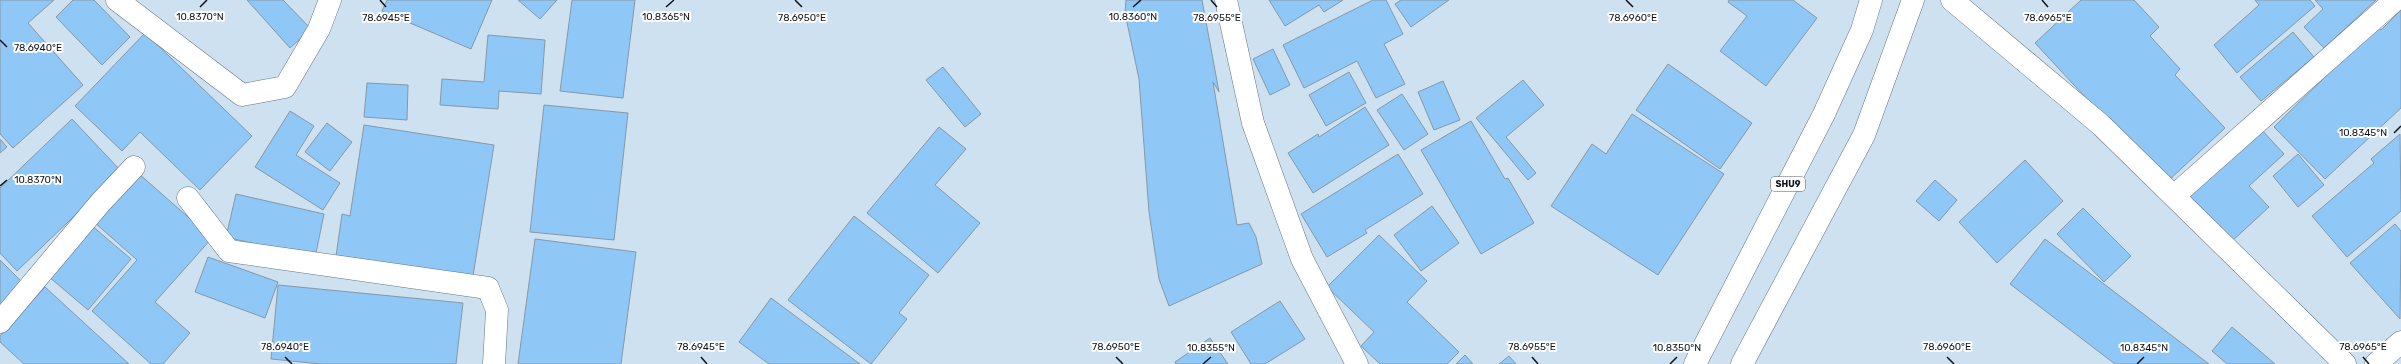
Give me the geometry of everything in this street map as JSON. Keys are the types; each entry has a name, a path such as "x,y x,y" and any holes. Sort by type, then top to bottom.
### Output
{"main road":[{"path":"117,0 242,95 285,87 319,29 330,0"},
{"path":"1226,0 1253,123 1302,259 1357,364"},
{"name":"SHU9","path":"1695,364 1824,114 1862,30 1871,0"},
{"path":"1742,364 1864,135 1912,0"},
{"path":"1952,0 2101,125 2345,364"},
{"path":"2174,196 2395,0"},
{"path":"0,322 101,202 134,167"},
{"path":"188,198 228,251 488,288 498,310 494,364"},
{"path":"2376,364 2401,342"}],"building":[{"path":"0,0 54,0 28,23 83,85 13,148 0,134"},
{"path":"73,0 94,0 130,37 102,65 56,17"},
{"path":"247,0 283,0 311,29 290,48"},
{"path":"387,0 492,0 471,49 382,11"},
{"path":"518,0 557,0 540,19"},
{"path":"572,0 635,0 623,98 560,91"},
{"path":"1126,0 1202,0 1219,92 1213,82 1237,225 1249,223 1256,237 1262,264 1169,306 1159,279 1149,212 1139,79 1125,13"},
{"path":"1269,0 1343,0 1324,12 1319,5 1285,26"},
{"path":"1373,0 1386,0 1403,34 1384,44 1405,84 1376,98 1357,61 1304,88 1283,45"},
{"path":"1401,0 1449,0 1411,27 1395,4"},
{"path":"1729,0 1793,0 1817,18 1766,86 1720,51 1747,16 1728,2"},
{"path":"2081,0 2134,0 2159,27 2150,36 2180,69 2175,75 2225,128 2168,181 2139,155 2035,43"},
{"path":"2255,0 2310,0 2315,6 2237,73 2214,45 2259,5"},
{"path":"2315,0 2376,0 2324,48 2304,27 2323,9"},
{"path":"2401,10 2401,108 2325,179 2274,127 2377,26 2381,30"},
{"path":"2293,32 2314,57 2261,101 2240,77"},
{"path":"145,33 252,136 200,190 140,132 122,151 75,106"},
{"path":"488,35 545,40 541,94 499,91 498,109 440,105 442,79 484,82"},
{"path":"1273,49 1290,85 1270,95 1253,59"},
{"path":"1668,64 1752,123 1720,169 1636,110"},
{"path":"943,67 981,114 965,127 926,80"},
{"path":"1349,72 1366,103 1326,126 1309,95"},
{"path":"1523,80 1544,105 1506,137 1536,173 1528,180 1476,118"},
{"path":"1443,81 1460,120 1434,130 1418,92"},
{"path":"367,83 408,85 407,120 364,117"},
{"path":"1402,94 1428,134 1404,150 1377,110"},
{"path":"544,105 628,113 614,240 530,232"},
{"path":"1365,107 1389,145 1313,193 1288,153 1318,134 1319,137"},
{"path":"290,111 314,126 296,155 340,183 323,210 255,167"},
{"path":"1632,114 1724,174 1658,275 1551,206 1592,144 1606,154"},
{"path":"72,119 121,171 17,271 0,253 0,188"},
{"path":"1471,121 1505,179 1508,178 1534,223 1481,254 1421,150"},
{"path":"327,123 352,142 330,171 305,152"},
{"path":"364,125 494,145 473,276 336,256 342,214 350,216"},
{"path":"939,127 966,149 935,185 980,223 938,273 867,213"},
{"path":"2260,128 2284,154 2249,186 2269,207 2230,243 2187,196"},
{"path":"2400,134 2401,211 2347,257 2312,216 2374,163 2371,159"},
{"path":"0,139 7,147 0,153"},
{"path":"1398,154 1423,194 1365,230 1367,233 1327,257 1301,214"},
{"path":"2298,154 2324,185 2298,207 2273,176"},
{"path":"2025,160 2063,201 1997,263 1959,222"},
{"path":"138,173 212,238 155,302 190,333 163,364 151,364 92,311 137,260 94,222"},
{"path":"1935,180 1957,200 1939,221 1916,201"},
{"path":"236,194 324,214 315,258 226,237"},
{"path":"1432,206 1459,243 1421,271 1394,235"},
{"path":"2083,208 2131,256 2104,282 2057,234"},
{"path":"854,216 929,275 899,313 907,319 871,364 788,300"},
{"path":"2395,224 2401,231 2400,319 2350,263"},
{"path":"91,225 131,259 88,310 48,276"},
{"path":"1379,235 1427,281 1407,302 1459,352 1447,364 1380,364 1361,346 1374,332 1327,287"},
{"path":"535,239 636,252 621,364 518,364"},
{"path":"2045,239 2209,364 2115,364 2010,284"},
{"path":"208,257 278,282 265,318 195,292"},
{"path":"0,260 23,283 0,305"},
{"path":"278,285 463,303 456,364 321,364 271,359"},
{"path":"45,287 129,364 24,364 0,342 0,336"},
{"path":"771,298 860,364 769,364 739,342"},
{"path":"1280,301 1305,339 1265,364 1251,364 1231,332"},
{"path":"2232,327 2275,364 2227,364 2212,351"},
{"path":"1210,338 1228,364 1176,364 1175,362"},
{"path":"1465,355 1473,364 1456,364"},
{"path":"1509,356 1516,364 1499,364"}]}
